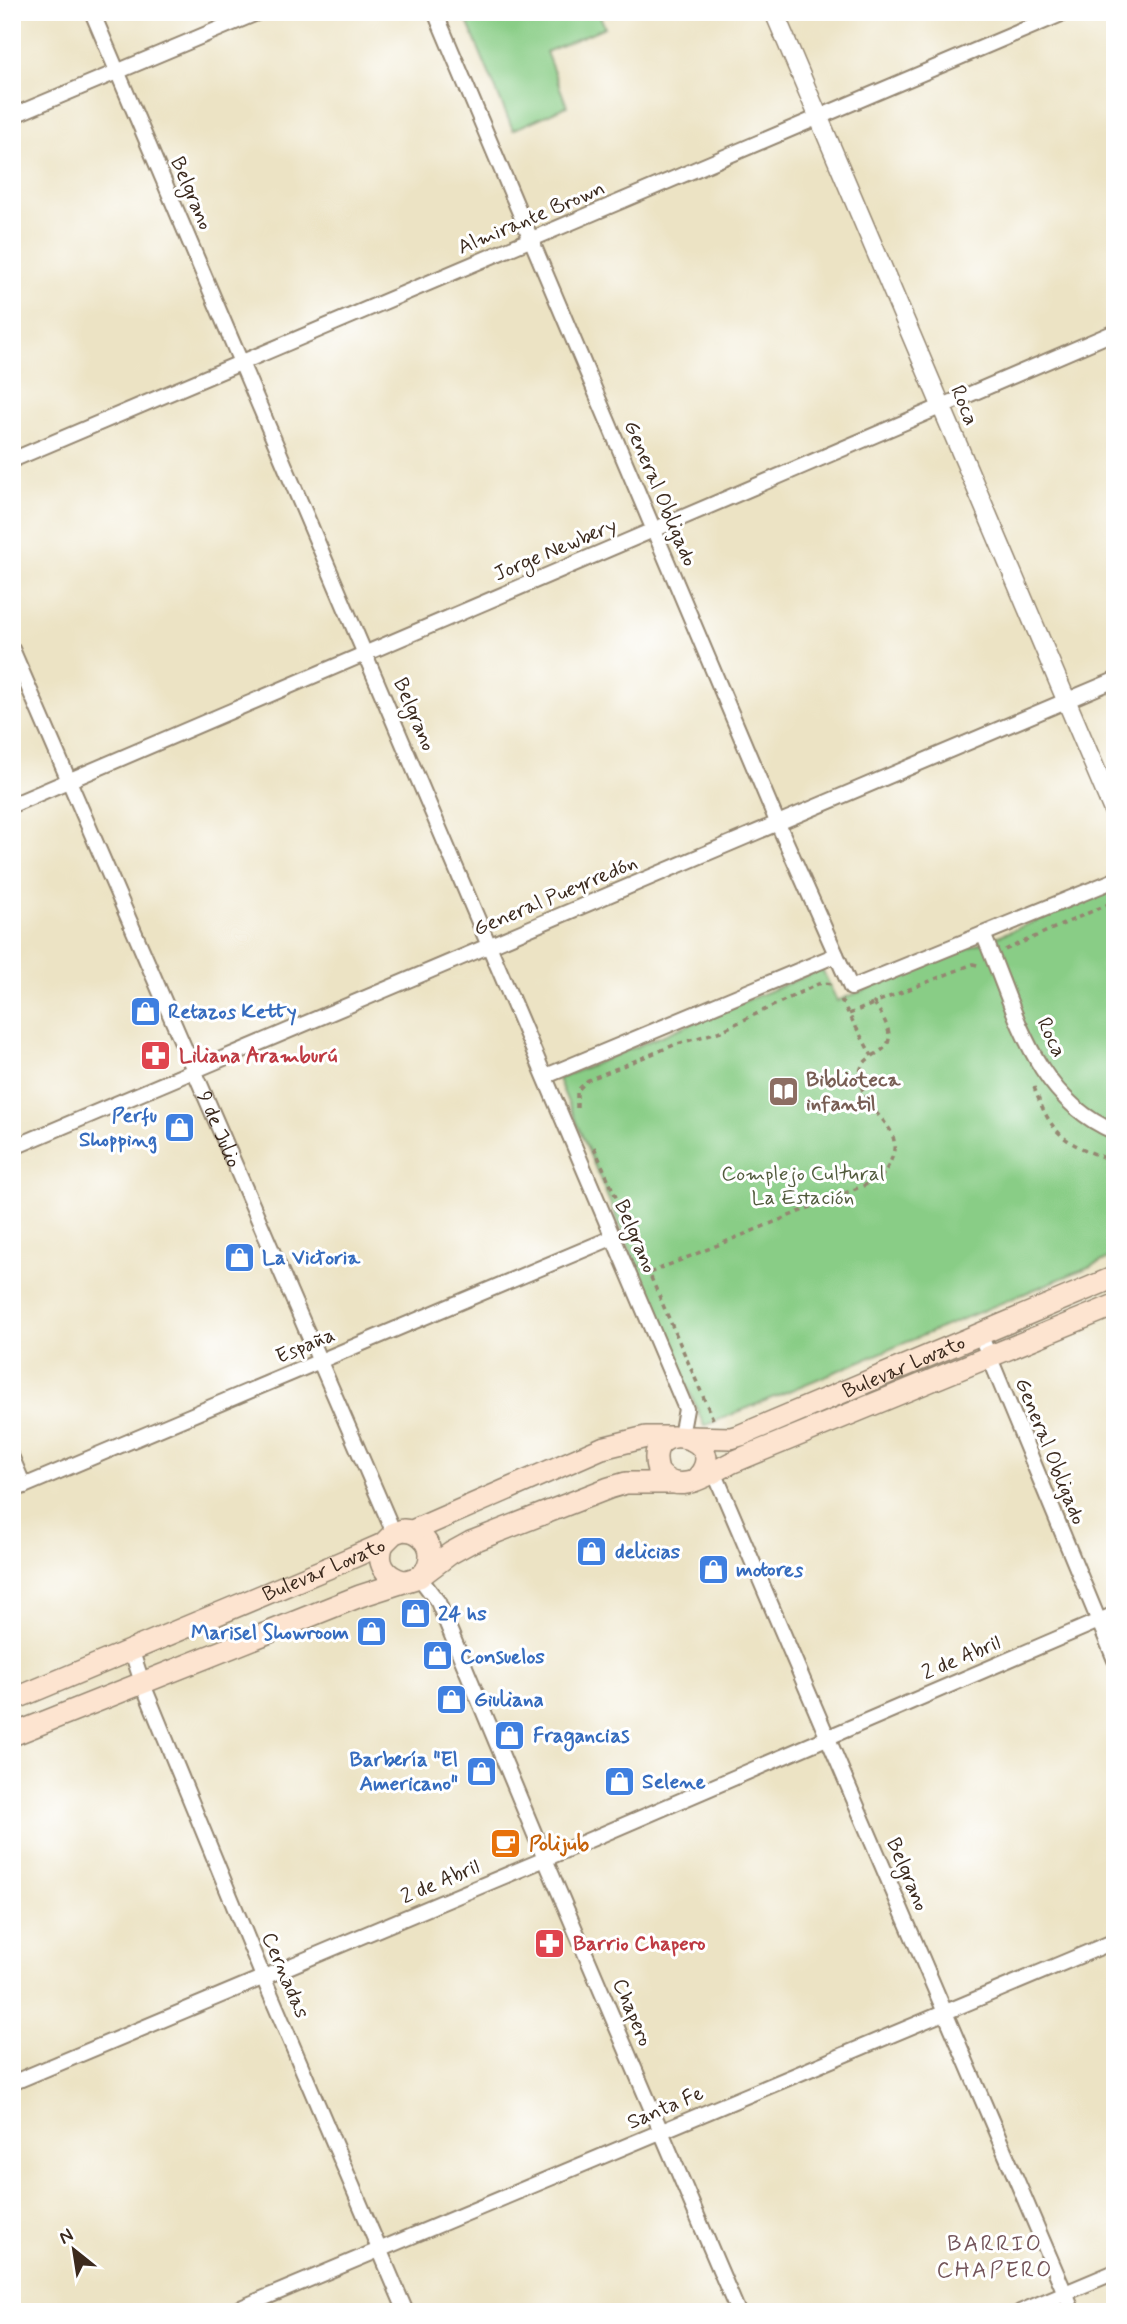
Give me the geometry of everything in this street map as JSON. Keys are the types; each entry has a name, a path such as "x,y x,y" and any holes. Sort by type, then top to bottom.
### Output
{"main road":[{"name":"Bulevar Lovato","path":"12,1700 132,1652 602,1448 646,1437 731,1438 741,1435 1115,1277"},
{"name":"Bulevar Lovato","path":"709,1462 990,1357 1115,1305"},
{"path":"681,1437 695,1441 709,1462 694,1481 678,1485 663,1478 655,1463 659,1447 681,1437"},
{"name":"Bulevar Lovato","path":"12,1735 347,1601 416,1577 471,1542 609,1488 626,1483 670,1483"},
{"name":"9 de Julio","path":"419,1535 430,1548 429,1564 416,1577 388,1574 383,1568 380,1552 396,1536 419,1535"}],"street":[{"name":"Belgrano","path":"92,12 686,1409 681,1437"},
{"path":"12,116 258,12"},
{"name":"General Obligado","path":"435,12 778,824 851,988 983,934"},
{"name":"Roca","path":"774,12 1115,815"},
{"name":"Almirante Brown","path":"12,460 1066,12"},
{"name":"Jorge Newbery","path":"12,805 1115,332"},
{"name":"9 de Julio","path":"12,649 396,1536"},
{"name":"General Pueyrredón","path":"12,1148 1115,680"},
{"path":"983,934 1115,880"},
{"name":"Roca","path":"983,934 1034,1058 1049,1082 1075,1110 1093,1123 1115,1132"},
{"path":"546,1076 836,954"},
{"name":"España","path":"18,1489 614,1237"},
{"name":"General Obligado","path":"980,1334 1115,1660"},
{"path":"12,1458 18,1489"},
{"name":"Belgrano","path":"709,1462 1073,2312"},
{"name":"Chapero","path":"416,1577 438,1602 738,2312"},
{"name":"2 de Abril","path":"12,2083 545,1860 1115,1614"},
{"name":"Cernadas","path":"132,1652 264,1979 407,2312"},
{"name":"Santa Fe","path":"231,2312 1115,1941"},
{"path":"1020,2312 1115,2272"}],"path":[{"path":"1009,948 1115,901"},
{"path":"849,1014 973,964 987,970"},
{"path":"576,1108 577,1091 587,1080 674,1045 721,1031 818,984 832,985 872,1056"},
{"path":"651,1277 649,1273 880,1179 891,1164 896,1143 862,1087 860,1076 864,1064 887,1047 890,1039 883,1016 874,1003"},
{"path":"1032,1081 1044,1114 1058,1135 1115,1162"},
{"path":"592,1144 717,1426"}],"green space":[{"path":"463,12 598,12 605,27 546,52 567,106 513,130"},
{"name":"Complejo Cultural La Estación","path":"1115,889 1115,1256 704,1426 558,1079 822,969 837,1001"}],"place":[{"name":"Retazos Ketty","path":"145,1011"},
{"name":"Liliana Aramburú","path":"156,1055"},
{"name":"Biblioteca infantil","path":"783,1091"},
{"name":"Perfu Shopping","path":"180,1127"},
{"name":"La Victoria","path":"239,1257"},
{"name":"delicias","path":"592,1551"},
{"name":"motores","path":"713,1569"},
{"name":"24 hs","path":"415,1613"},
{"name":"Marisel Showroom","path":"372,1632"},
{"name":"Consuelos","path":"437,1656"},
{"name":"Giuliana","path":"451,1699"},
{"name":"Fragancias","path":"510,1735"},
{"name":"Barbería \"El Americano\"","path":"481,1771"},
{"name":"Selene","path":"619,1781"},
{"name":"Polijub","path":"506,1843"},
{"name":"Barrio Chapero","path":"550,1943"}],"district":[{"name":"BARRIO CHAPERO","path":"995,2256"}]}
